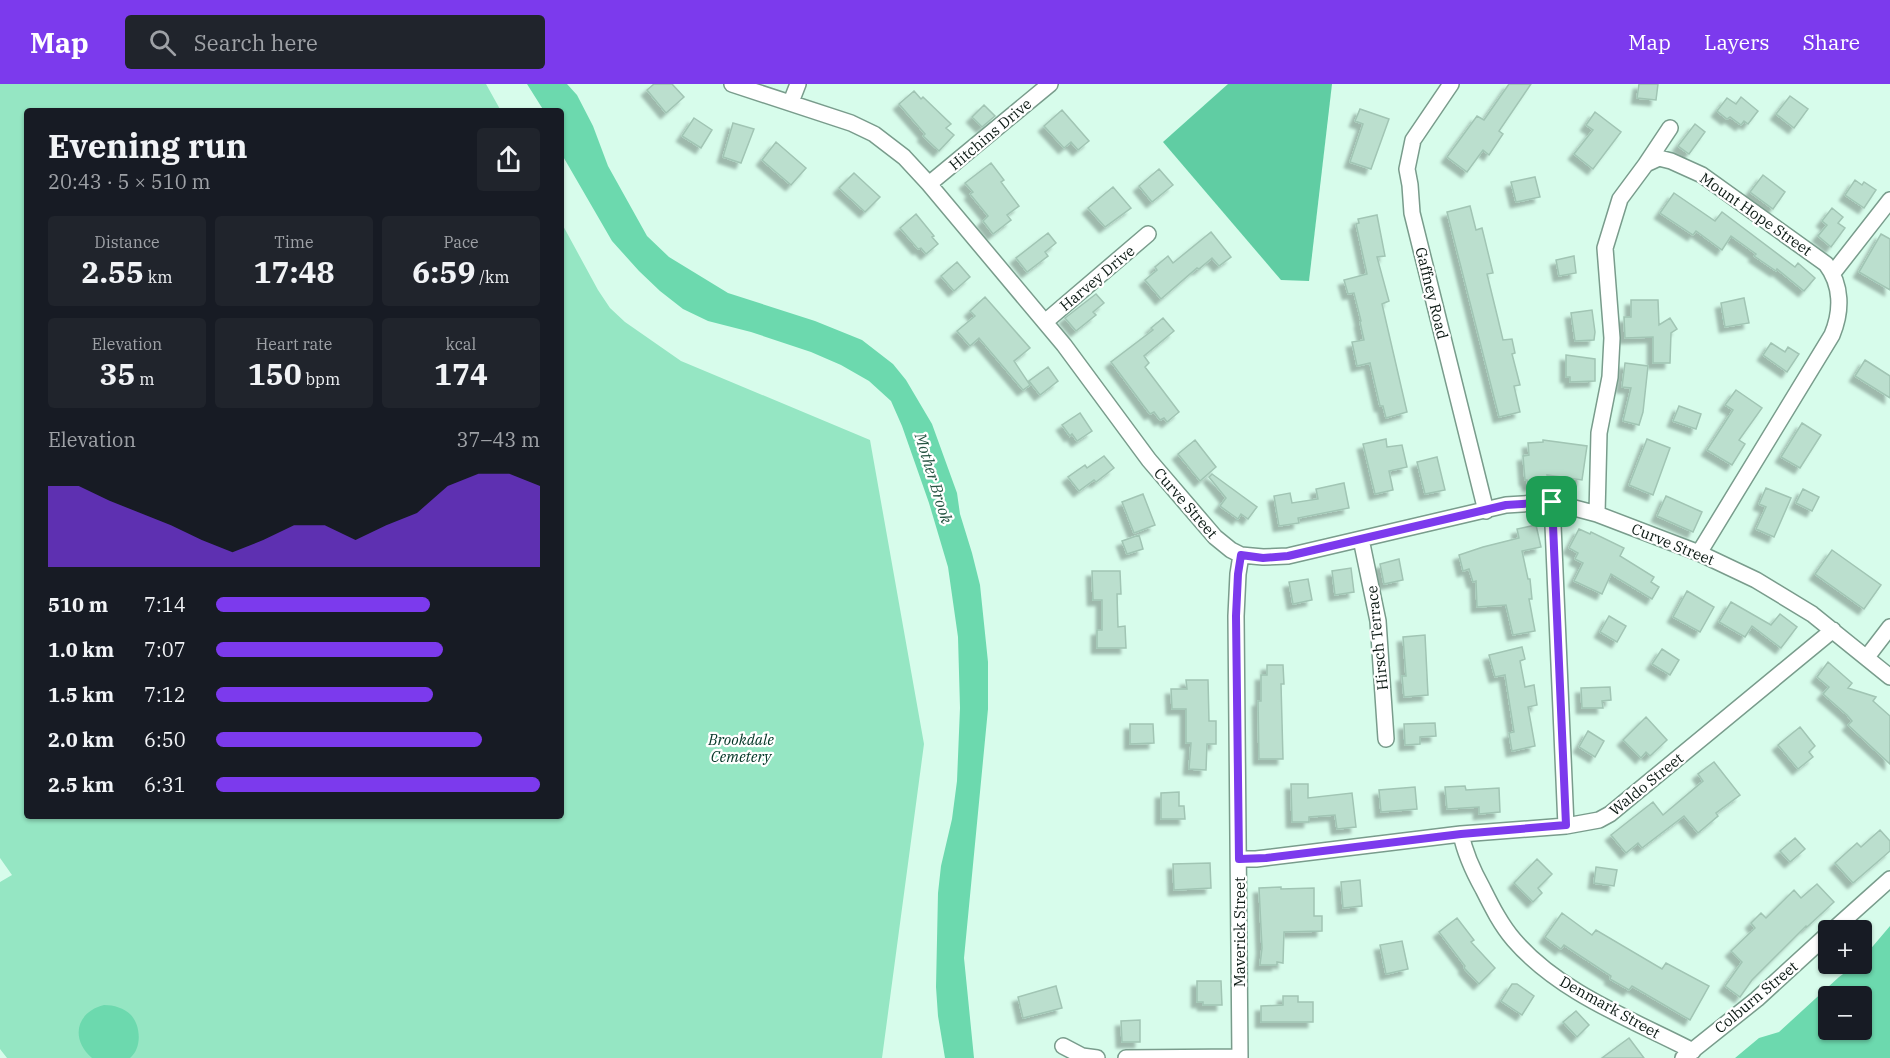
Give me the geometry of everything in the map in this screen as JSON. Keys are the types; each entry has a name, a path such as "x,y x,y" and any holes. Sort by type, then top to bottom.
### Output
{"street":[{"name":"Curve Street","path":"732,84 851,123 874,134 904,157 1045,322 1149,460 1215,537 1231,550 1241,555 1263,558 1288,556 1506,505 1552,502 1597,514 1699,553 1777,591 1833,630 1890,677"},
{"path":"791,102 798,84"},
{"name":"Hitchins Drive","path":"929,184 1050,84"},
{"name":"Gaffney Road","path":"1451,84 1413,140 1407,169 1412,213 1486,511"},
{"path":"1597,514 1599,433 1610,377 1612,338 1605,248 1620,199 1670,128"},
{"name":"Mount Hope Street","path":"1646,164 1659,158 1702,175 1826,264 1833,273"},
{"path":"1699,553 1834,329 1839,293 1833,273 1890,200"},
{"name":"Harvey Drive","path":"1045,322 1148,234"},
{"path":"1552,502 1566,825"},
{"name":"Hirsch Terrace","path":"1361,539 1378,621 1386,739"},
{"name":"Maverick Street","path":"1240,1057 1236,616 1241,555"},
{"path":"1867,657 1890,627"},
{"name":"Waldo Street","path":"1239,859 1266,858 1599,820 1610,814 1833,630"},
{"name":"Denmark Street","path":"1461,834 1464,852 1490,903 1514,939 1530,956 1566,985 1688,1054"},
{"path":"1844,920 1890,879"},
{"name":"Colburn Street","path":"1688,1054 1757,999 1818,943"},
{"path":"1063,1046 1082,1056 1097,1058"},
{"path":"1126,1058 1240,1057"}],"green space":[{"name":"Brookdale Cemetery","path":"0,84 486,84 499,108 24,108 24,819 564,819 564,228 610,308 625,322 681,361 870,440 924,744 882,1058 7,1058 0,1049 0,882 12,875 0,858"}],"shaded area":[{"path":"1228,84 1332,84 1309,281 1281,280 1163,142"}],"water":[{"name":"Mother Brook","path":"527,84 567,84 577,95 593,126 608,166 647,236 669,257 728,293 815,321 862,340 893,364 906,380 932,424 957,493 960,514 980,585 988,662 988,709 964,958 974,1058 945,1058 936,987 938,893 957,781 960,708 958,637 948,567 929,503 891,401 869,381 841,365 811,352 751,332 708,321 683,309 660,291 612,241 564,158 564,108 542,108"},
{"path":"1890,926 1890,1058 1735,1058 1759,1038 1779,1032 1818,996 1818,1040 1872,1040 1872,986 1829,986 1843,974 1872,974 1872,947"},
{"path":"104,1005 122,1009 131,1015 137,1025 139,1037 137,1049 130,1058 92,1058 81,1043 79,1027 82,1020 87,1014"}],"building":[{"path":"654,84 672,84 684,97 666,113 647,90"},
{"path":"1509,84 1531,84 1499,131 1503,134 1489,155 1483,150 1467,172 1447,157 1477,116 1484,120"},
{"path":"1639,84 1658,84 1656,100 1637,98"},
{"path":"914,91 951,124 946,128 954,135 939,151 923,136 925,134 899,104"},
{"path":"1790,96 1808,109 1794,128 1776,114"},
{"path":"1741,97 1758,111 1748,124 1744,121 1741,125 1730,117 1727,119 1717,111 1727,98 1736,104"},
{"path":"984,105 995,116 982,127 972,117"},
{"path":"1360,109 1389,119 1371,169 1350,162 1363,124 1355,121"},
{"path":"1062,110 1089,141 1078,150 1071,142 1064,148 1044,126"},
{"path":"1595,112 1621,132 1593,169 1574,154 1593,130 1586,125"},
{"path":"694,118 712,130 701,148 682,136"},
{"path":"733,123 754,129 741,163 723,157"},
{"path":"1695,124 1705,132 1689,154 1678,146"},
{"path":"776,142 806,168 791,185 762,160"},
{"path":"991,163 1004,180 1001,182 1019,206 1007,215 1011,220 993,234 983,221 988,216 970,194 973,192 965,183"},
{"path":"1159,169 1173,185 1152,202 1139,186"},
{"path":"854,173 880,197 865,212 839,188"},
{"path":"1763,175 1785,192 1773,209 1750,192"},
{"path":"1535,177 1540,197 1516,202 1511,182"},
{"path":"1855,180 1862,185 1864,182 1876,190 1864,208 1845,195"},
{"path":"1113,187 1131,208 1105,227 1088,208"},
{"path":"1674,193 1715,221 1722,212 1795,267 1798,263 1815,278 1804,291 1777,269 1776,271 1754,256 1756,254 1731,236 1722,250 1696,231 1693,235 1660,213"},
{"path":"1470,206 1476,230 1482,228 1493,273 1487,274 1503,340 1512,339 1515,353 1512,354 1520,385 1514,386 1520,412 1499,417 1447,212"},
{"path":"1832,208 1843,217 1838,223 1845,228 1831,247 1818,236 1827,225 1822,221"},
{"path":"916,214 938,244 926,254 921,248 918,249 900,228"},
{"path":"1377,215 1385,256 1377,257 1389,301 1382,304 1407,412 1386,418 1383,406 1380,406 1370,363 1357,366 1352,342 1364,340 1354,293 1348,294 1344,280 1367,274 1356,224 1359,223 1358,219"},
{"path":"1211,232 1231,257 1219,266 1212,258 1161,299 1145,280 1168,256 1173,263"},
{"path":"1048,233 1056,243 1045,252 1048,256 1027,272 1016,258"},
{"path":"1881,234 1890,239 1890,290 1859,272"},
{"path":"1574,256 1576,273 1559,276 1556,260"},
{"path":"957,262 970,277 954,291 941,276"},
{"path":"1096,294 1104,303 1093,312 1096,315 1076,331 1065,318"},
{"path":"985,297 1030,348 1014,361 1030,385 1023,390 979,338 970,346 957,331 975,316 970,311"},
{"path":"1744,298 1749,323 1725,327 1721,303"},
{"path":"1631,300 1658,300 1659,325 1670,318 1677,329 1671,333 1670,363 1653,363 1653,337 1625,338 1624,317 1631,317"},
{"path":"1592,310 1594,340 1575,341 1571,313"},
{"path":"1163,318 1174,331 1144,356 1149,363 1145,367 1179,412 1167,422 1164,418 1160,420 1154,412 1150,414 1111,362 1153,330 1151,328"},
{"path":"1771,343 1785,352 1788,347 1799,354 1787,372 1763,355"},
{"path":"1566,355 1595,359 1595,381 1570,382 1570,377 1566,377"},
{"path":"1865,360 1890,376 1890,398 1855,376"},
{"path":"1625,363 1648,366 1643,412 1639,425 1623,421 1631,388 1622,387"},
{"path":"1048,367 1058,381 1040,395 1029,381"},
{"path":"1736,390 1762,408 1739,440 1745,444 1732,465 1707,450 1733,410 1725,405"},
{"path":"1679,406 1701,414 1696,429 1673,421"},
{"path":"1080,413 1092,431 1077,441 1062,425"},
{"path":"1802,423 1821,435 1800,468 1781,457"},
{"path":"1386,439 1387,447 1402,445 1407,467 1389,471 1393,490 1375,494 1363,444"},
{"path":"1647,439 1670,448 1653,495 1629,485"},
{"path":"1195,440 1216,467 1200,481 1178,454"},
{"path":"1543,440 1587,446 1582,480 1547,475 1548,484 1528,485 1525,480 1523,456 1529,455 1528,443 1543,442"},
{"path":"1104,456 1114,468 1096,482 1094,480 1079,491 1068,477"},
{"path":"1437,457 1445,490 1425,494 1417,462"},
{"path":"1212,474 1257,507 1248,519 1241,514 1238,519 1220,506 1226,498 1209,477"},
{"path":"1344,483 1349,508 1298,518 1299,523 1279,526 1274,496 1290,493 1292,503 1318,499 1316,489"},
{"path":"1766,488 1791,498 1774,537 1756,529 1766,507 1759,504"},
{"path":"1803,489 1819,497 1812,511 1796,503"},
{"path":"1143,494 1155,525 1134,533 1122,502"},
{"path":"1666,496 1702,512 1693,532 1657,516"},
{"path":"1536,525 1541,547 1522,551 1528,579 1530,579 1532,599 1529,599 1535,631 1513,635 1506,605 1477,607 1476,581 1473,582 1469,569 1463,571 1459,555 1519,538 1517,529"},
{"path":"1579,529 1590,534 1591,532 1624,548 1620,556 1654,577 1651,582 1659,587 1652,599 1611,574 1602,594 1574,581 1583,563 1575,559 1578,553 1569,548"},
{"path":"1139,535 1143,549 1127,554 1122,541"},
{"path":"1832,550 1881,585 1864,609 1815,574"},
{"path":"1399,559 1403,580 1384,584 1380,564"},
{"path":"1351,568 1354,592 1335,595 1332,571"},
{"path":"1092,571 1120,571 1121,594 1117,594 1118,627 1125,626 1126,648 1097,648 1097,630 1102,630 1102,600 1093,600"},
{"path":"1308,579 1312,600 1293,604 1289,582"},
{"path":"1687,591 1714,607 1700,632 1673,617"},
{"path":"1731,602 1771,625 1780,614 1797,627 1781,648 1752,626 1745,637 1719,622"},
{"path":"1609,616 1626,626 1617,642 1600,632"},
{"path":"1425,635 1428,695 1404,697 1402,676 1406,676 1403,637"},
{"path":"1522,647 1525,659 1520,661 1525,687 1534,685 1537,705 1528,707 1535,746 1512,751 1509,733 1514,732 1505,675 1495,677 1489,655"},
{"path":"1662,649 1679,660 1670,675 1652,664"},
{"path":"1828,662 1852,683 1848,688 1876,697 1873,701 1890,716 1890,764 1848,725 1852,721 1823,694 1829,687 1817,677"},
{"path":"1267,665 1283,665 1284,684 1281,684 1283,759 1259,759 1258,701 1261,701 1261,675 1267,675"},
{"path":"1186,680 1208,680 1209,721 1216,721 1216,744 1207,744 1206,770 1189,769 1191,743 1186,743 1186,709 1172,709 1171,689 1187,689"},
{"path":"1610,687 1611,700 1602,701 1603,708 1582,708 1581,688"},
{"path":"1646,717 1667,740 1650,756 1646,752 1641,758 1623,740"},
{"path":"1435,723 1436,736 1420,737 1420,744 1405,745 1404,724"},
{"path":"1130,724 1153,724 1154,743 1130,744"},
{"path":"1800,727 1815,746 1809,752 1813,757 1798,769 1778,745"},
{"path":"1588,731 1604,741 1595,757 1579,747"},
{"path":"1714,762 1740,795 1716,813 1718,816 1698,833 1684,816 1642,848 1638,843 1626,853 1611,835 1653,802 1663,815 1703,781 1698,774"},
{"path":"1291,784 1308,784 1308,798 1352,793 1356,827 1337,829 1335,815 1309,817 1309,822 1292,822"},
{"path":"1465,786 1466,790 1499,788 1500,812 1479,814 1479,807 1447,809 1445,787"},
{"path":"1415,787 1417,809 1381,812 1379,790"},
{"path":"1179,792 1179,806 1184,806 1185,819 1161,819 1161,793"},
{"path":"1880,830 1890,841 1890,851 1853,883 1835,863 1857,843 1861,847"},
{"path":"1795,838 1805,849 1790,862 1780,851"},
{"path":"1537,859 1552,874 1538,888 1542,893 1533,902 1514,883"},
{"path":"1210,863 1211,888 1174,890 1173,864"},
{"path":"1596,867 1617,870 1614,886 1594,883"},
{"path":"1360,880 1362,906 1343,908 1341,882"},
{"path":"1817,884 1834,902 1806,926 1752,980 1740,997 1725,986 1742,962 1731,951 1755,928 1751,923 1761,913 1766,918 1794,890 1801,898"},
{"path":"1281,887 1281,889 1314,888 1314,916 1322,916 1322,931 1284,932 1283,963 1260,965 1262,948 1259,888"},
{"path":"1562,913 1592,935 1596,930 1662,969 1666,963 1709,986 1690,1020 1632,986 1629,990 1564,945 1561,949 1545,937"},
{"path":"1457,918 1474,940 1471,942 1495,968 1479,984 1464,968 1465,966 1439,932"},
{"path":"1402,941 1408,969 1386,974 1380,945"},
{"path":"1197,981 1221,981 1222,1005 1203,1005 1203,1002 1197,1002"},
{"path":"1512,984 1517,984 1534,996 1522,1015 1501,1001"},
{"path":"1056,986 1062,1008 1023,1018 1018,997"},
{"path":"1283,996 1298,996 1298,1002 1313,1002 1313,1022 1261,1022 1261,1006 1283,1005"},
{"path":"1576,1011 1589,1025 1577,1037 1563,1022"},
{"path":"1140,1020 1140,1042 1122,1042 1121,1021"},
{"path":"1629,1038 1644,1058 1602,1058"}],"route":[{"path":"1552,502 1566,825 1461,834 1266,858 1239,859 1236,616 1241,555 1263,558 1288,556 1506,505 1552,502"}]}
